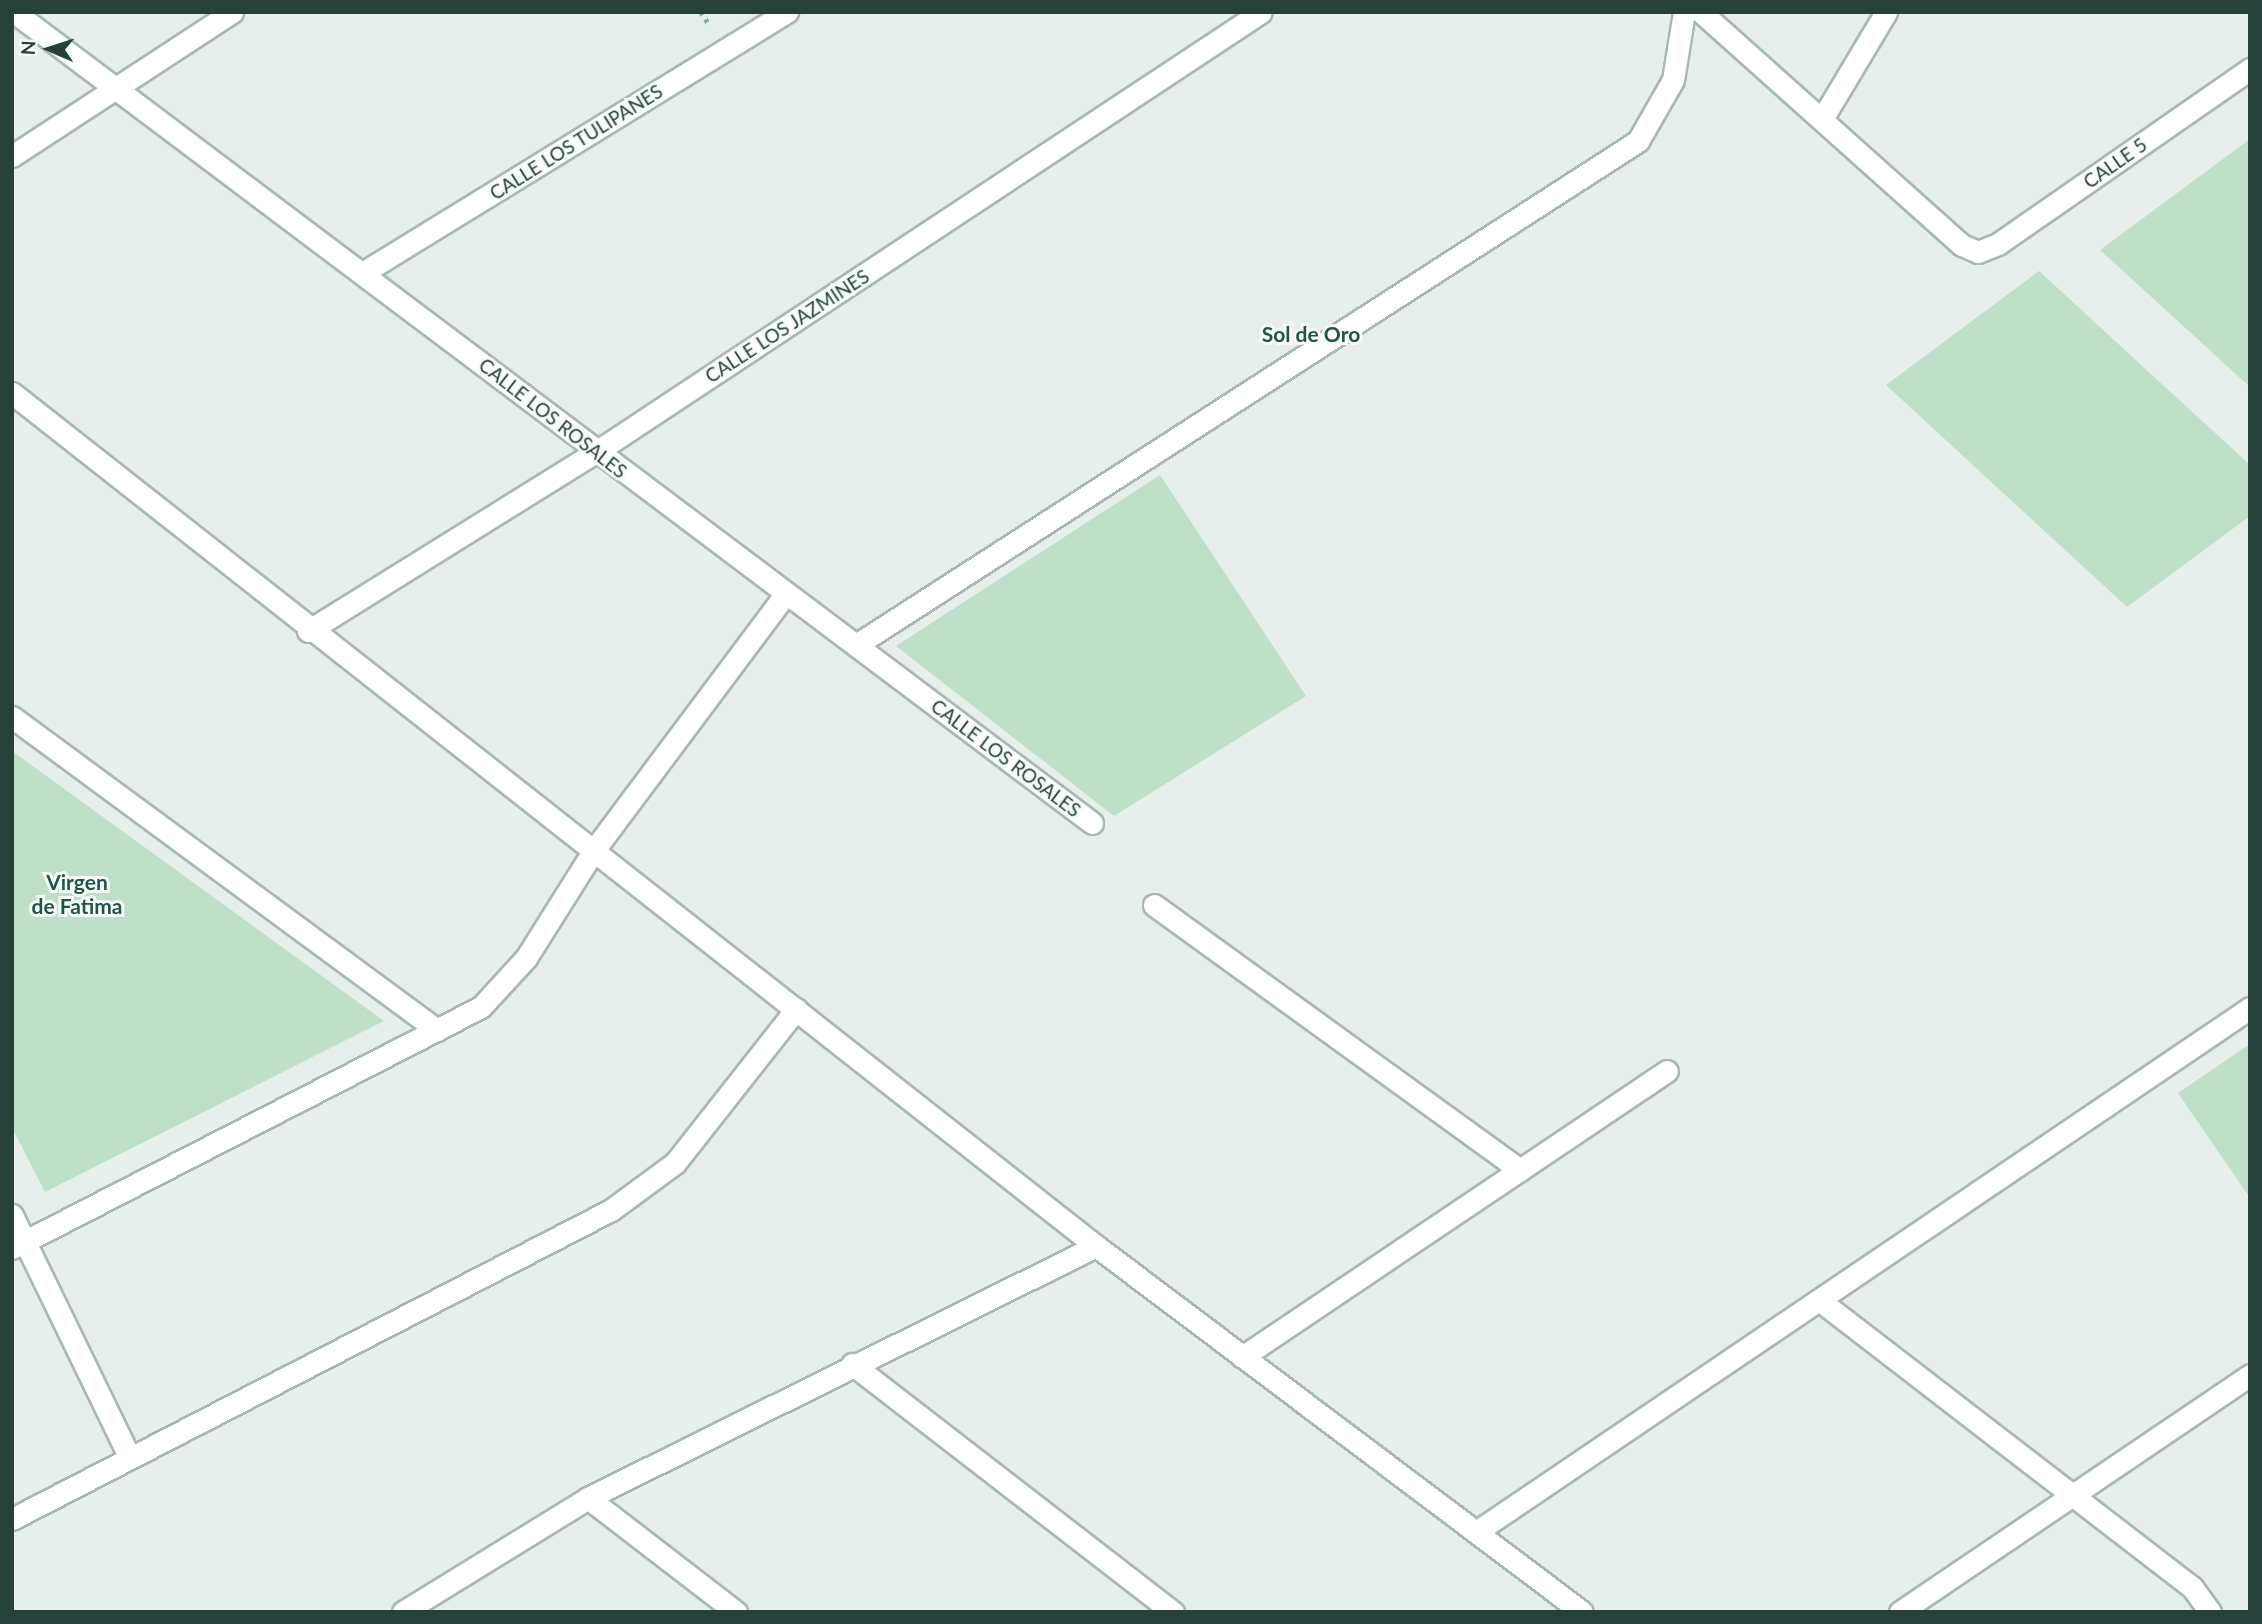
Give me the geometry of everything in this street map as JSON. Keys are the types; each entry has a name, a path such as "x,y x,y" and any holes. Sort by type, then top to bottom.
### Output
{"street":[{"name":"CALLE LOS ROSALES","path":"14,12 115,92 364,272 783,597 856,645 1091,823"},
{"path":"12,156 115,92 232,12"},
{"name":"CALLE LOS TULIPANES","path":"364,272 787,12"},
{"name":"CALLE LOS JAZMINES","path":"308,631 596,452 1261,12"},
{"path":"856,645 1638,141 1673,80 1684,12"},
{"path":"1701,12 1822,119 1886,12"},
{"name":"CALLE 5","path":"1822,119 1962,245 1978,252 1998,244 2250,69"},
{"path":"12,393 308,631 594,850 1096,1246 1582,1612"},
{"path":"19,1245 481,1007 526,958 594,850 783,597"},
{"path":"12,717 437,1030"},
{"path":"1154,905 1520,1170"},
{"path":"1476,1532 2250,1008"},
{"path":"12,1519 611,1210 675,1163 796,1009"},
{"path":"1242,1357 1667,1071"},
{"path":"12,1215 19,1245 130,1458"},
{"path":"403,1612 587,1498 852,1364 1096,1246"},
{"path":"1819,1300 2192,1587 2210,1612"},
{"path":"852,1364 1173,1612"},
{"path":"1900,1612 2250,1375"},
{"path":"587,1498 736,1612"}],"green space":[{"path":"2250,139 2250,387 2100,250"},
{"path":"2039,271 2250,465 2250,516 2127,607 1886,385"},
{"path":"1160,475 1306,696 1114,816 896,646"},
{"path":"12,751 384,1021 45,1192 12,1128"},
{"path":"2250,1044 2250,1198 2178,1093"}],"district":[{"name":"Sol de Oro","path":"1311,334"},
{"name":"Virgen de Fatima","path":"77,894"}]}
